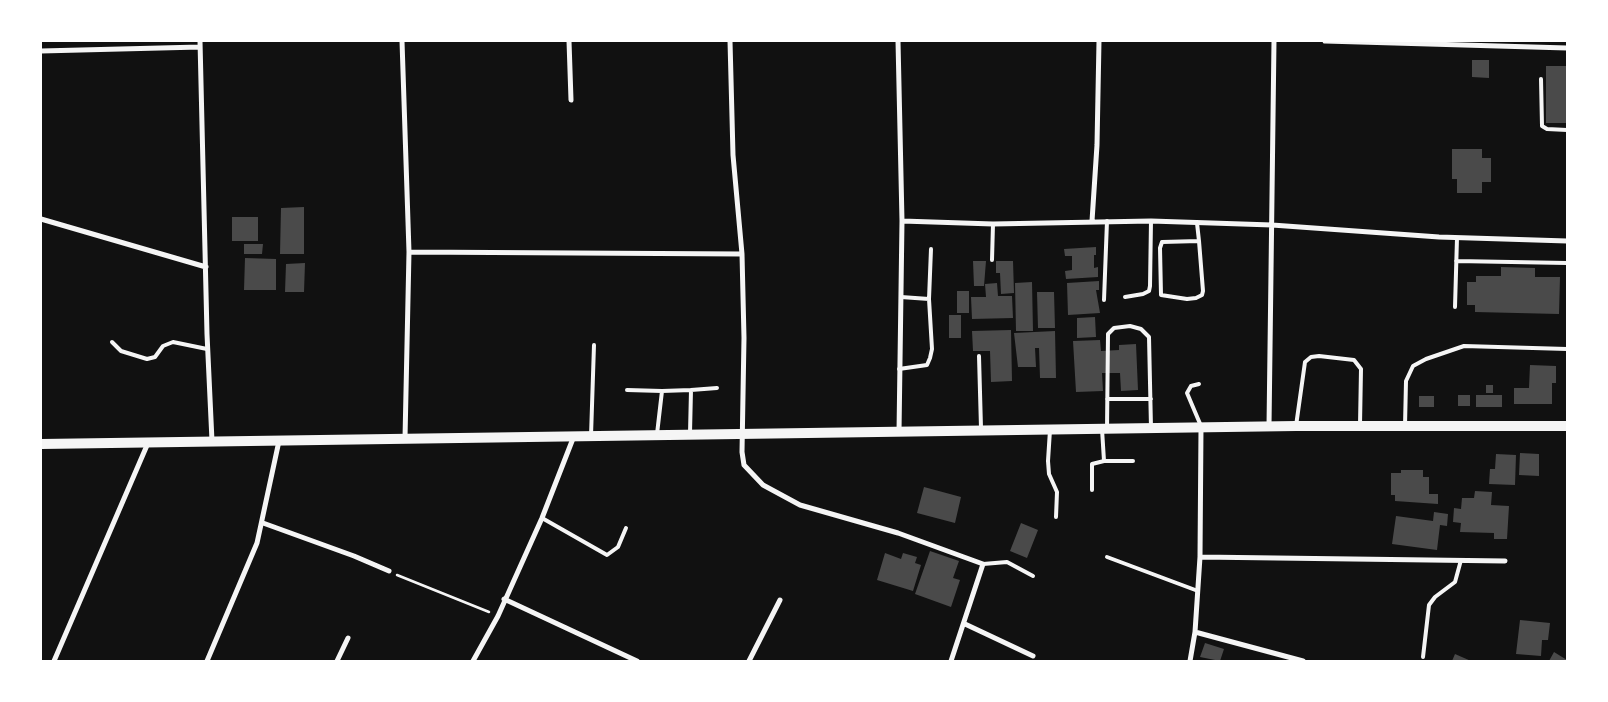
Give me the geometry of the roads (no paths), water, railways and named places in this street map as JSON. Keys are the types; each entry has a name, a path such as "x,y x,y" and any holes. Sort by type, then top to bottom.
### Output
{"main road":[{"path":"41,444 657,434 898,433 1269,426 1567,426"}],"street":[{"path":"402,41 409,252 405,438"},
{"path":"570,41 571,100"},
{"path":"730,41 733,155 742,254 744,434 742,452 744,465 763,485 800,505 898,533 983,564 965,624 951,661"},
{"path":"898,41 902,222 898,433"},
{"path":"1092,221 1097,145 1099,41"},
{"path":"1269,426 1274,41"},
{"path":"1325,41 1449,43 1567,48"},
{"path":"41,51 200,44 207,349 212,442"},
{"path":"41,220 206,267"},
{"path":"902,222 993,224 1151,221 1272,225 1457,238 1567,242"},
{"path":"409,252 742,254"},
{"path":"1190,661 1195,632 1200,557 1201,427"},
{"path":"473,661 498,616 542,518 574,436"},
{"path":"207,661 257,543 263,523 279,441"},
{"path":"54,661 149,442"},
{"path":"263,523 354,556 389,572"},
{"path":"1200,557 1505,561"},
{"path":"504,599 637,661"},
{"path":"749,661 780,600"},
{"path":"965,624 1032,656"},
{"path":"1195,632 1303,661"},
{"path":"337,661 348,638"}],"lane":[{"path":"1541,79 1542,126 1547,129 1567,130"},
{"path":"1104,300 1107,221"},
{"path":"1126,296 1143,294 1148,291 1150,286 1151,221"},
{"path":"1197,223 1199,241 1202,295 1187,299 1161,295 1160,248 1162,242 1199,241"},
{"path":"992,260 993,224"},
{"path":"1455,307 1457,238"},
{"path":"899,369 927,365 930,358 932,349 928,299 931,249"},
{"path":"1456,261 1567,262"},
{"path":"901,297 928,299"},
{"path":"1104,461 1108,334 1114,328 1130,326 1141,329 1149,337 1151,428"},
{"path":"112,342 121,351 147,359 154,357 163,346 173,342 207,349"},
{"path":"591,436 594,345"},
{"path":"1405,426 1406,381 1413,366 1426,359 1464,346 1567,349"},
{"path":"979,356 981,431"},
{"path":"1296,426 1305,362 1311,357 1319,356 1354,360 1361,369 1360,426"},
{"path":"1199,384 1191,386 1187,393 1201,427"},
{"path":"627,390 662,391 717,388"},
{"path":"690,390 690,434"},
{"path":"657,434 662,391"},
{"path":"1106,399 1151,399"},
{"path":"1050,430 1048,461 1049,474 1056,492 1056,517"},
{"path":"1092,490 1092,464 1104,461 1133,461"},
{"path":"542,518 608,555 618,548 626,528"},
{"path":"1106,557 1198,591"},
{"path":"1422,657 1429,605 1435,597 1456,582 1462,560"},
{"path":"983,564 1007,562 1033,576"}]}
